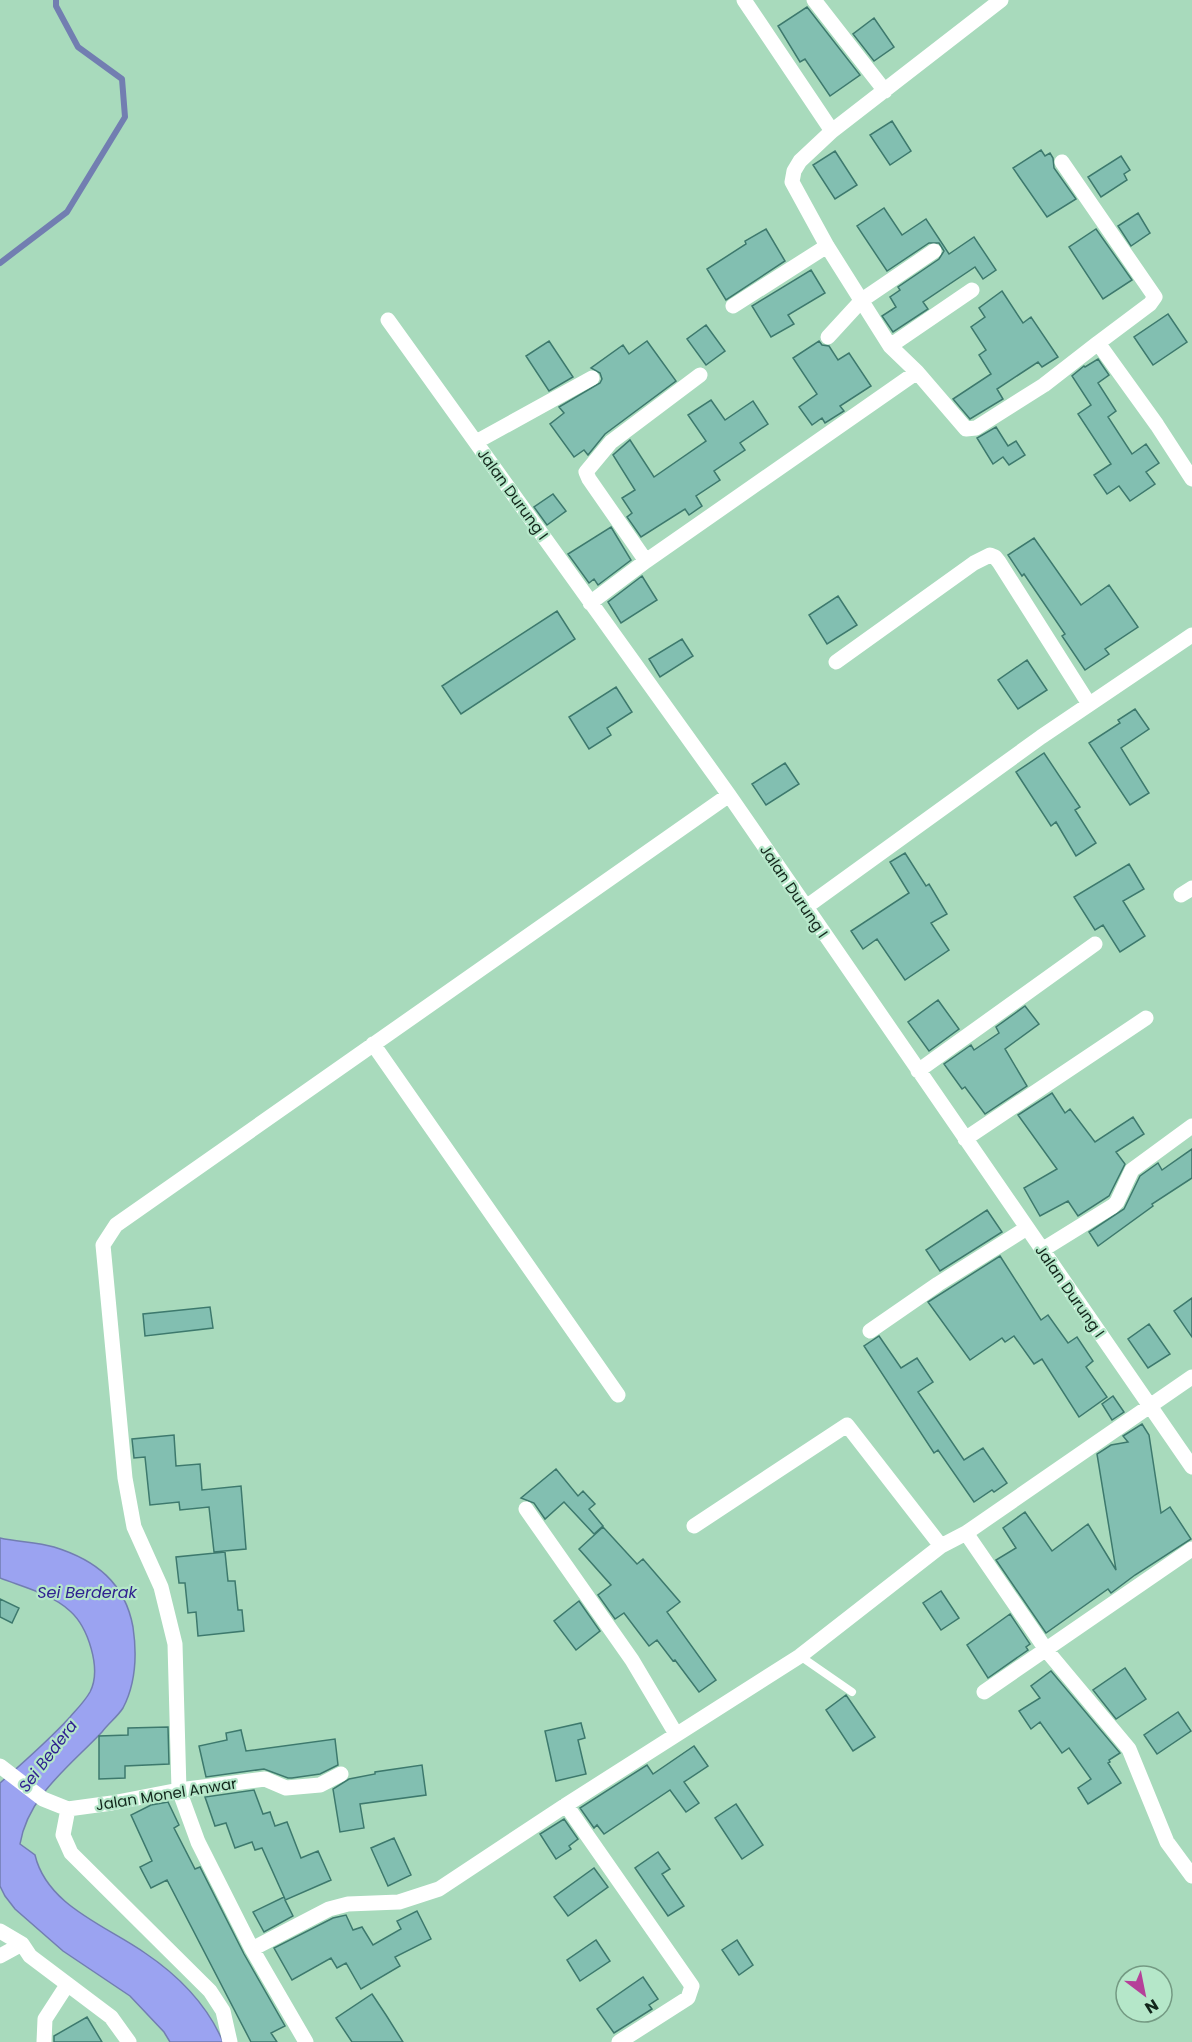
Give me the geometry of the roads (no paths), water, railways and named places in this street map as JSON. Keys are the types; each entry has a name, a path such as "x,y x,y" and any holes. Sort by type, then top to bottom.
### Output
{"street":[{"path":"744,0 832,131"},
{"path":"814,0 885,91"},
{"path":"1001,0 832,131 800,161 794,171 792,182 827,246 890,346 917,372 966,429 971,430 1044,385 1150,304 1155,297 1062,162"},
{"path":"733,306 827,246"},
{"path":"828,337 862,300 934,251"},
{"path":"890,346 972,290"},
{"name":"Jalan Durung I","path":"388,320 729,795 1192,1467"},
{"path":"1098,343 1157,425 1192,479"},
{"path":"590,603 646,561 917,372"},
{"path":"646,561 586,472 611,442 700,375"},
{"path":"476,442 592,378"},
{"path":"836,662 974,562 990,555 999,562 1089,704"},
{"path":"806,907 1089,704 1192,634"},
{"path":"306,2042 252,1949 198,1842 180,1790 175,1644 161,1587 134,1527 126,1478 104,1245 116,1225 729,795"},
{"path":"918,1071 1095,944"},
{"path":"965,1139 1146,1018"},
{"path":"373,1044 618,1395"},
{"path":"1042,1250 1113,1206 1132,1170 1192,1126"},
{"path":"870,1331 938,1284 1027,1228"},
{"path":"252,1949 329,1909 348,1904 399,1902 439,1889 800,1656 940,1546 966,1533 1192,1377"},
{"path":"694,1526 847,1425 940,1546"},
{"path":"526,1509 632,1660 676,1734"},
{"path":"966,1533 1047,1651 1129,1749 1167,1842 1192,1876"},
{"path":"984,1692 1047,1651 1108,1605 1192,1549"},
{"name":"Jalan Monel Anwar","path":"0,1766 43,1799 68,1809 180,1790 265,1779 285,1788 320,1785 340,1773"},
{"path":"566,1805 692,1986 688,1998 619,2042"},
{"path":"68,1809 63,1835 71,1853 210,1991 223,2011 230,2042"},
{"path":"0,1931 22,1944 30,1956 111,2017 129,2042"},
{"path":"0,1956 22,1944"},
{"path":"44,2042 45,2019 66,1985"}],"lane":[{"path":"800,1656 852,1692"}],"water":[{"name":"Sei Berderak","path":"0,1538 54,1547 95,1566 116,1586 123,1598 133,1627 135,1648 131,1689 123,1708 41,1796 25,1827 20,1844 35,1855 42,1873 65,1901 80,1913 145,1953 180,1981 209,2015 223,2042 170,2042 164,2032 130,1996 63,1951 15,1909 0,1886 0,1783 45,1743 81,1705 93,1683 94,1660 82,1627 70,1611 46,1595 0,1578"}],"waterway":[{"path":"0,263 67,212 125,117 122,79 78,47 56,6 56,0"}],"water label":[{"name":"Sei Bedera","path":"48,1756"}]}
